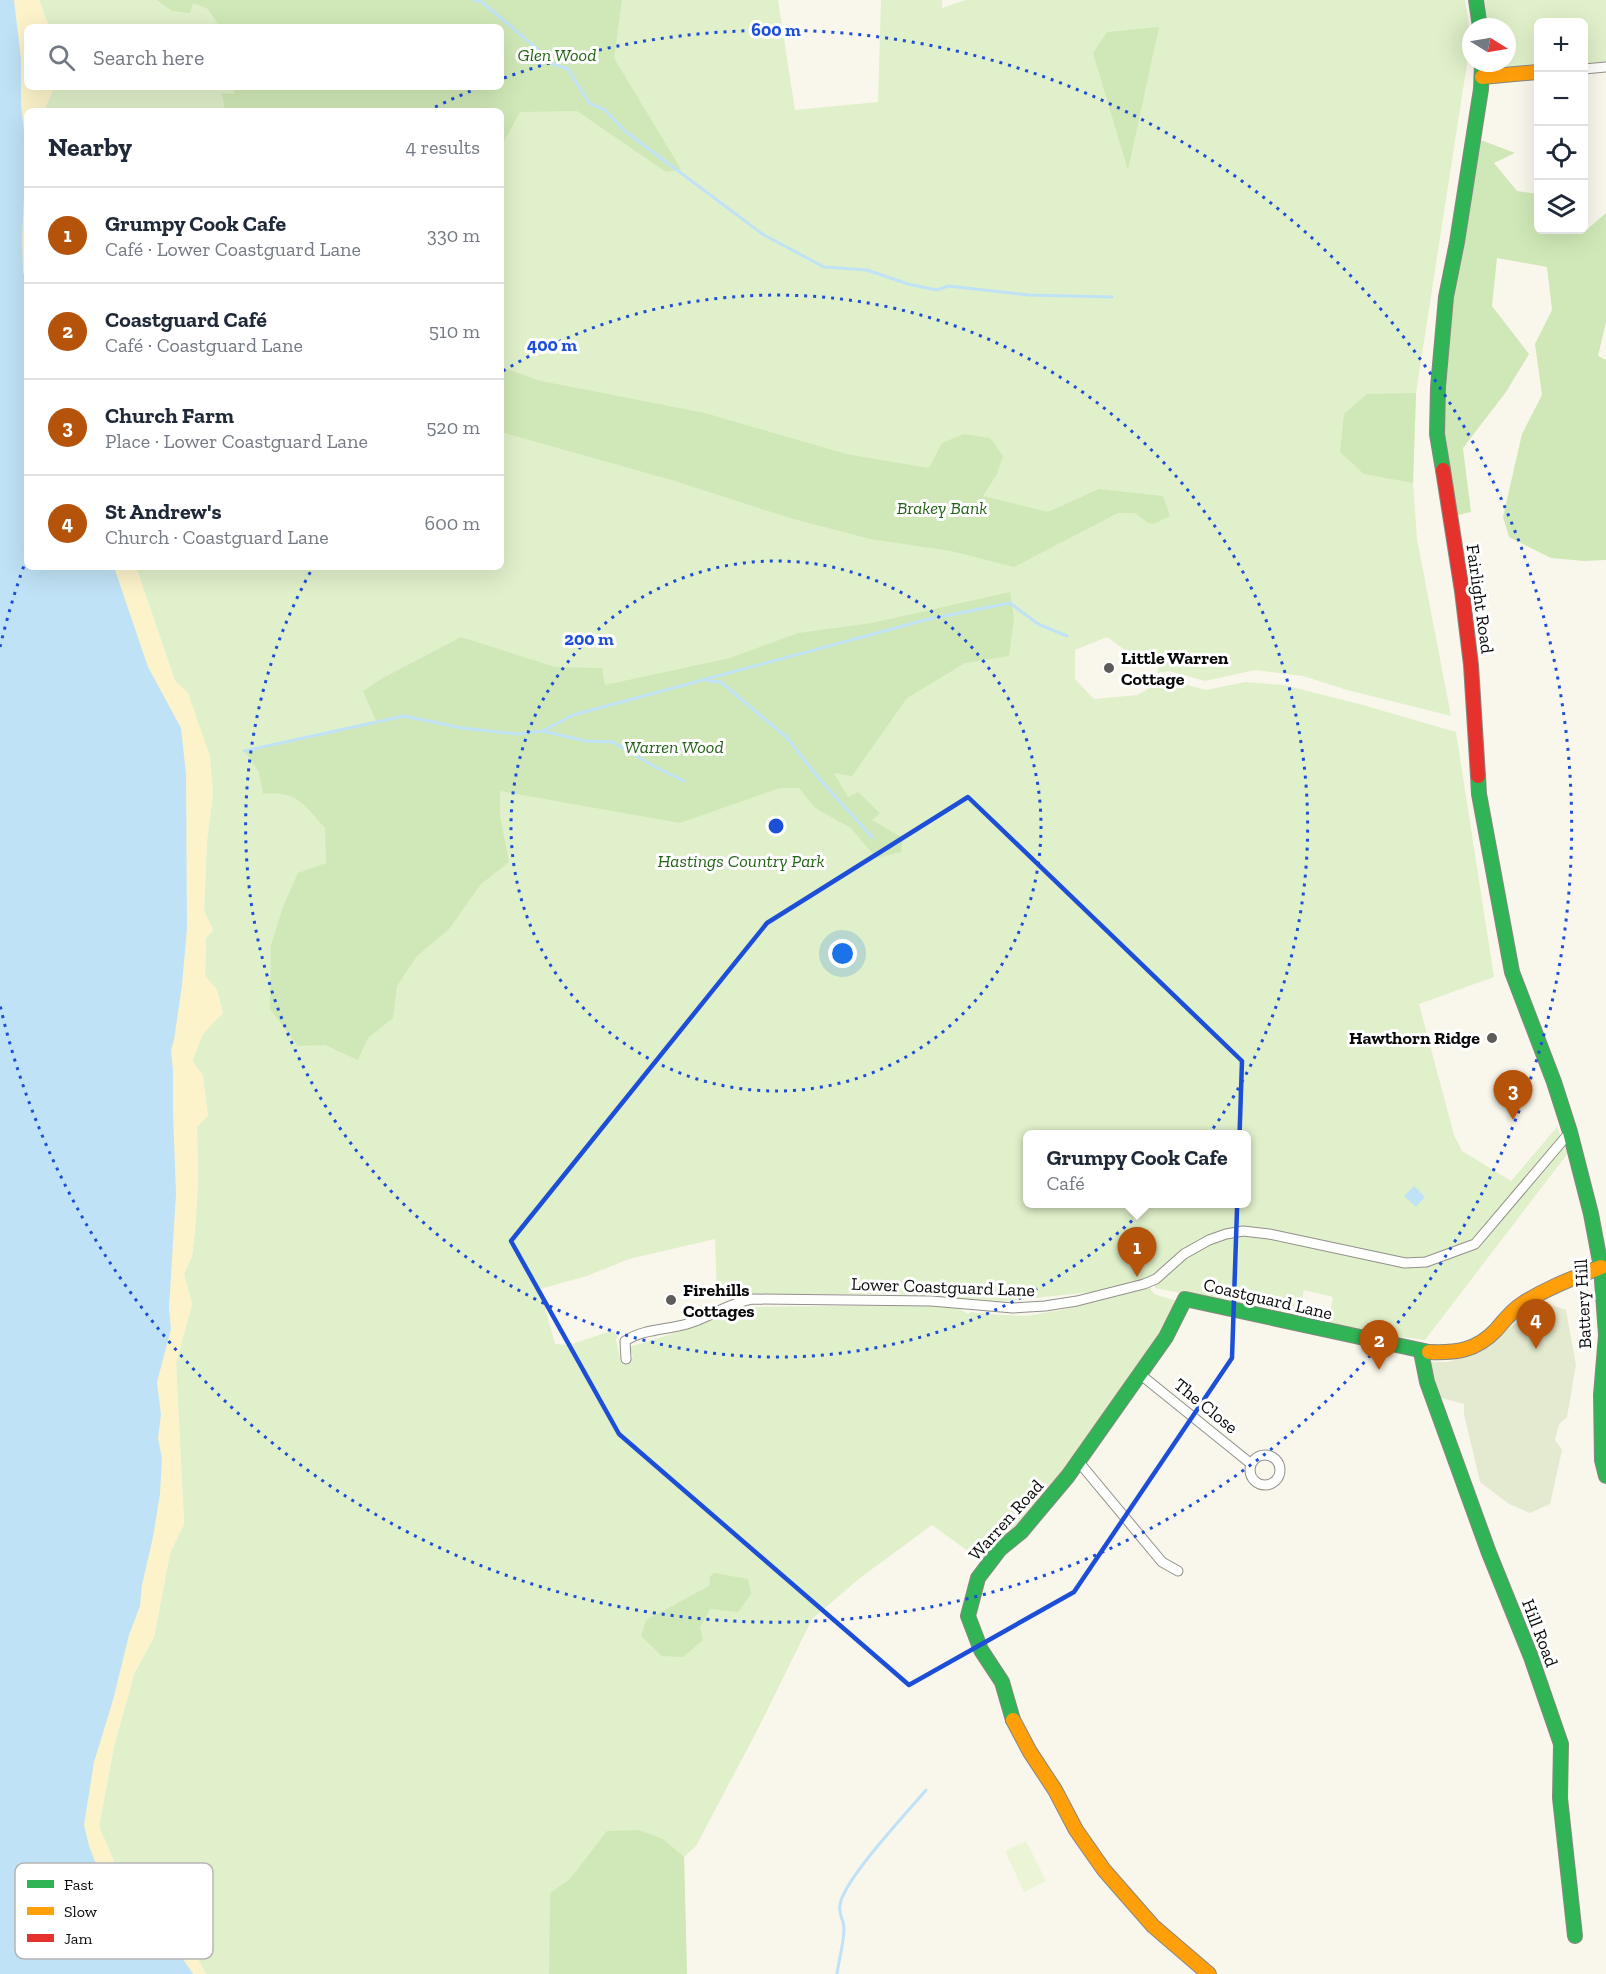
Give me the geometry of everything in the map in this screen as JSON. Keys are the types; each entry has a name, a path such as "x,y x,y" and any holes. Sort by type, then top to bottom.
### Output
{"street":[{"path":"1476,0 1479,18"},
{"path":"1588,69 1606,67"},
{"path":"1516,71 1534,72"},
{"name":"Fairlight Road","path":"1482,72 1457,242 1446,297 1438,387 1437,434 1462,591 1473,688 1479,795 1509,961 1514,981 1554,1082 1570,1132"},
{"name":"Battery Hill","path":"1570,1132 1591,1214 1601,1267 1606,1335 1601,1395 1602,1460 1606,1476"},
{"name":"Lower Coastguard Lane","path":"626,1359 625,1341 633,1335 687,1324 712,1315 724,1307 752,1299 931,1301 1013,1308 1077,1301 1156,1279 1184,1254 1209,1240 1243,1231 1269,1234 1404,1263 1426,1262 1475,1244 1570,1132"},
{"name":"Coastguard Lane","path":"1185,1299 1420,1352 1448,1353 1475,1348 1486,1341 1519,1305 1538,1294 1601,1267"},
{"name":"Warren Road","path":"1185,1299 1166,1337 1141,1375 1068,1476 1021,1532 1000,1549 978,1578 968,1616 981,1650 1002,1682 1014,1722 1076,1830 1104,1870 1153,1926 1209,1974"},
{"name":"Hill Road","path":"1420,1352 1430,1392 1562,1744 1560,1798 1575,1936"},
{"name":"The Close","path":"1141,1375 1250,1463"},
{"path":"1078,1461 1162,1562 1178,1570"}],"highlighted area":[{"path":"968,797 1242,1061 1232,1358 1074,1592 909,1685 619,1434 511,1241 767,923"}],"green space":[{"name":"Hastings Country Park","path":"39,0 778,0 795,110 878,102 881,0 942,0 942,8 966,0 1465,0 1468,18 1462,18 1462,72 1466,72 1416,393 1413,483 1417,539 1451,716 1347,690 1303,676 1255,670 1205,681 1169,671 1157,673 1159,665 1140,661 1107,637 1075,650 1075,679 1094,699 1137,695 1166,679 1206,690 1245,682 1284,685 1456,732 1494,977 1419,1004 1454,1135 1462,1151 1511,1181 1557,1127 1568,1153 1425,1340 1378,1334 1328,1323 1333,1297 1304,1290 1299,1317 1155,1288 1156,1280 1145,1279 1093,1292 1004,1301 892,1294 717,1295 715,1239 629,1259 587,1276 540,1289 555,1344 569,1345 611,1331 618,1335 616,1340 621,1362 633,1357 629,1347 701,1325 739,1307 954,1305 968,1314 971,1312 1027,1316 1066,1309 1094,1298 1148,1285 1154,1294 1180,1302 1163,1335 1073,1460 1030,1514 983,1562 932,1525 860,1578 812,1619 760,1725 696,1846 684,1857 687,1974 206,1974 198,1959 213,1959 213,1863 115,1863 99,1826 114,1746 134,1674 154,1637 170,1553 184,1524 176,1363 192,1304 184,1274 192,1256 195,1229 198,1184 197,1126 203,1075 192,1061 203,1033 223,1013 217,990 205,976 206,938 213,930 204,911 207,840 213,793 188,693 175,681 137,570 504,570 504,108 45,108 53,90 504,90 504,24 48,24"},
{"name":"Glen Wood","path":"157,0 622,0 614,58 681,169 666,172 577,111 520,112 504,141 504,108 224,108 222,93 234,94 235,90 504,90 504,24 218,24 208,9 193,3 190,13 172,11"},
{"path":"1485,0 1606,0 1606,62 1588,63 1588,18 1534,18 1534,66 1516,67 1516,18 1487,18"},
{"path":"1159,27 1128,170 1093,53 1107,32"},
{"path":"1473,137 1515,153 1494,163 1517,191 1534,193 1534,234 1588,234 1588,229 1606,213 1606,322 1598,356 1606,360 1606,560 1551,558 1509,537 1503,517 1522,434 1542,395 1535,344 1552,310 1547,267 1497,258 1492,306 1529,354 1506,392 1463,448 1471,512 1450,517 1437,434 1446,297"},
{"name":"Brakey Bank","path":"504,368 541,381 705,413 846,454 929,468 942,443 964,434 990,438 1003,456 997,474 983,496 1048,512 1099,489 1163,496 1170,516 1154,524 1148,523 1135,513 1118,513 1014,567 951,551 870,539 790,518 675,481 504,433"},
{"path":"1416,393 1413,483 1364,474 1340,452 1344,414 1367,394"},
{"name":"Warren Wood","path":"1010,592 1014,618 1009,656 965,663 907,698 852,776 834,773 848,797 858,792 880,813 872,820 903,838 901,852 876,858 851,828 815,808 799,788 780,788 680,823 500,791 500,816 509,862 481,884 449,929 417,956 397,986 393,1018 368,1038 358,1060 325,1045 298,1046 270,1009 271,945 283,907 298,873 326,863 325,828 305,806 292,797 275,793 263,794 259,772 244,751 377,723 363,691 381,679 461,637 555,667 602,668 605,685 730,658 798,633 872,623"},
{"path":"1546,1303 1566,1310 1576,1365 1567,1417 1559,1424 1555,1440 1562,1450 1550,1504 1530,1513 1509,1504 1480,1482 1464,1414 1464,1404 1438,1397 1428,1362 1448,1362 1469,1355"},
{"path":"715,1573 748,1579 751,1594 738,1612 710,1609 700,1627 703,1640 683,1657 662,1656 641,1636 646,1620 709,1586 710,1576"},
{"path":"639,1830 663,1839 684,1857 687,1974 549,1974 550,1893 570,1879 607,1831"},
{"path":"1026,1841 1046,1881 1024,1892 1005,1851"}],"sand":[{"path":"0,0 39,0 48,24 24,24 24,90 53,90 45,108 24,108 24,570 137,570 175,681 188,693 210,756 213,793 207,840 204,911 213,930 206,938 205,976 217,990 223,1013 203,1034 192,1061 203,1075 208,1116 197,1127 198,1184 195,1229 192,1256 184,1274 192,1304 176,1363 184,1524 170,1553 154,1637 134,1674 114,1746 99,1826 115,1863 69,1863"},
{"path":"151,1959 198,1959 206,1974 165,1974"}],"water":[{"path":"0,0 14,0 21,59 21,106 24,131 22,239 24,570 115,570 148,667 181,728 186,774 187,928 182,985 171,1050 176,1194 169,1308 171,1329 157,1382 161,1415 158,1438 162,1459 160,1494 153,1537 142,1585 140,1606 129,1635 113,1700 94,1762 84,1825 96,1863 15,1863 15,1959 183,1959 193,1974 0,1974"},
{"path":"1414,1186 1425,1197 1416,1207 1404,1196"}],"waterway":[{"path":"474,0 482,2 553,64 568,69 589,103 605,110 626,132 764,235 824,267 867,270 908,284 937,290 948,286 1029,295 1112,297"},
{"path":"543,731 573,715 929,619 1010,603 1038,624 1067,636"},
{"path":"708,681 721,682 787,738 821,781 873,838"},
{"path":"244,751 404,716 462,728 516,734 543,731 585,741 613,742 684,781"},
{"path":"837,1974 844,1934 840,1914 844,1894 864,1864 926,1790"}],"traffic: fast":[{"path":"1476,0 1479,18"},
{"path":"1443,470 1437,434 1438,387 1446,297 1457,242 1482,72"},
{"path":"1478,776 1479,794 1512,972 1554,1082 1570,1132 1591,1214 1601,1267 1606,1335 1601,1395 1602,1460 1606,1476"},
{"path":"1013,1720 1002,1682 981,1650 968,1616 978,1578 1000,1549 1021,1532 1068,1476 1166,1337 1185,1299 1429,1352"},
{"path":"1421,1352 1427,1382 1489,1553 1531,1657 1561,1744 1560,1798 1575,1936"}],"traffic: slow":[{"path":"1482,77 1534,72"},
{"path":"1429,1352 1457,1351 1473,1346 1488,1337 1514,1310 1531,1298 1601,1267"},
{"path":"1013,1720 1076,1830 1104,1870 1153,1926 1209,1974"}],"traffic: jam":[{"path":"1443,470 1471,665 1478,776"}],"place":[{"name":"Little Warren Cottage","path":"1109,668"},
{"name":"Hawthorn Ridge","path":"1492,1038"},
{"name":"Church Farm","path":"1513,1120"},
{"name":"Grumpy Cook Cafe","path":"1137,1277"},
{"name":"Firehills Cottages","path":"671,1300"},
{"name":"St Andrew's","path":"1536,1349"},
{"name":"Coastguard Café","path":"1379,1370"}]}
